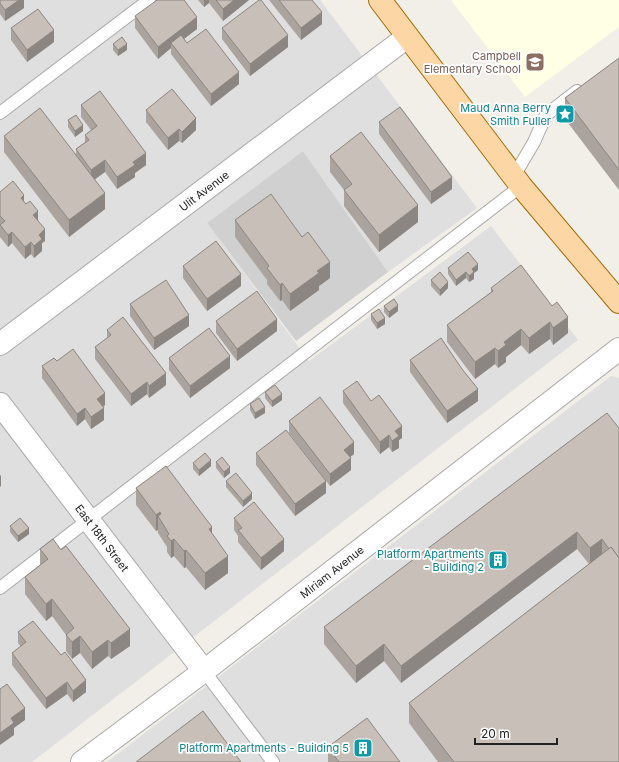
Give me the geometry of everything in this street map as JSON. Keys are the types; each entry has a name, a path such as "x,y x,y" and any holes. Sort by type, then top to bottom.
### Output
{"main road":[{"path":"380,0 518,181 619,302"}],"street":[{"name":"Ulit Avenue","path":"0,344 407,36"},
{"name":"Miriam Avenue","path":"82,762 204,671 619,349"},
{"name":"East 18th Street","path":"0,404 204,671"}],"lane":[{"path":"0,113 149,0"},
{"path":"0,588 518,181 546,114 589,83"},
{"path":"204,671 273,762"}],"shaded area":[{"path":"0,0 320,0 477,208 388,272 303,151 207,223 309,361 491,226 578,340 32,762 0,762"},
{"name":"Campbell Elementary School","path":"451,0 619,0 619,27 525,97"},
{"path":"303,151 388,272 296,341 207,223"},
{"path":"611,376 619,378 619,762 107,762"}],"building":[{"path":"0,0 19,0 5,10 0,3"},
{"path":"157,0 184,0 197,17 158,47 135,16"},
{"path":"216,0 234,0 223,9"},
{"path":"261,0 288,35 250,64 222,28"},
{"path":"279,0 312,0 322,12 301,28"},
{"path":"38,9 54,30 27,50 11,28"},
{"path":"206,29 239,72 211,94 171,43 181,35 187,43"},
{"path":"122,37 127,44 118,50 113,44"},
{"path":"619,58 619,170 565,98"},
{"path":"172,89 196,118 182,132 179,129 168,138 146,110"},
{"path":"100,91 146,153 133,162 135,165 117,177 105,160 91,170 76,149 89,140 85,135 97,126 81,105"},
{"path":"400,107 452,177 431,192 379,122"},
{"path":"40,108 105,193 69,220 4,136"},
{"path":"76,115 83,125 75,131 68,120"},
{"path":"361,132 418,205 379,235 344,190 352,184 330,156"},
{"path":"13,181 24,195 21,198 26,204 30,201 38,211 33,215 45,229 39,235 42,239 34,246 31,242 25,247 12,232 8,235 0,225 5,221 0,216 0,192"},
{"path":"271,194 302,237 308,232 330,262 317,271 319,273 290,294 282,283 280,285 267,268 269,266 235,220"},
{"path":"216,241 241,274 207,299 183,266"},
{"path":"468,252 478,264 472,269 474,272 469,276 466,272 456,280 448,268"},
{"path":"521,265 552,306 557,302 568,317 553,328 550,322 529,338 521,329 504,342 506,345 498,351 495,348 475,362 447,325 493,291 491,288"},
{"path":"440,272 448,282 440,290 431,280"},
{"path":"166,280 189,315 154,338 130,304"},
{"path":"257,291 277,319 237,349 216,321"},
{"path":"394,299 398,305 389,312 384,306"},
{"path":"379,309 385,318 377,323 371,314"},
{"path":"123,317 166,373 149,386 147,382 131,394 95,347 111,335 107,330"},
{"path":"209,328 230,356 190,386 169,358"},
{"path":"441,338 462,369 478,389 447,411 410,360"},
{"path":"73,349 105,393 97,399 104,408 91,417 85,408 77,414 42,366 54,358 57,361"},
{"path":"357,381 371,401 379,395 402,426 395,431 399,436 392,441 389,435 380,442 343,391"},
{"path":"275,385 282,394 272,401 265,392"},
{"path":"320,397 354,442 344,450 351,458 330,474 289,421"},
{"path":"259,398 265,407 255,413 250,404"},
{"name":"Platform Apartments - Building 2","path":"607,413 619,428 619,558 611,547 609,549 602,539 590,548 577,532 401,666 384,644 356,666 324,627"},
{"path":"286,430 326,481 295,504 256,453"},
{"path":"205,453 211,460 199,470 193,463"},
{"path":"222,457 230,467 224,472 216,462"},
{"path":"166,466 212,527 209,529 228,556 205,573 186,550 184,551 174,539 171,541 167,536 169,534 158,516 161,514 160,512 156,515 136,488"},
{"path":"236,473 252,493 243,501 226,481"},
{"path":"254,502 284,539 261,558 238,530 242,528 234,518"},
{"path":"20,518 29,528 18,536 10,526"},
{"path":"53,539 61,550 66,546 130,629 111,643 108,640 92,652 80,636 72,642 66,635 74,628 52,599 46,604 25,577 48,559 40,549"},
{"path":"611,547 619,558 619,762 454,762 409,703"},
{"path":"33,621 61,655 65,652 86,680 73,691 67,682 46,698 12,653 26,642 18,632"},
{"path":"7,684 25,708 11,718 14,723 0,733 0,689"},
{"path":"203,711 241,762 136,762"},
{"path":"367,718 400,762 339,762 328,747"}],"place":[{"name":"Campbell Elementary School","path":"535,62"},
{"name":"Maud Anna Berry Smith Fuller","path":"565,114"},
{"name":"Platform Apartments - Building 2","path":"498,560"},
{"name":"Platform Apartments - Building 5","path":"363,748"}]}
